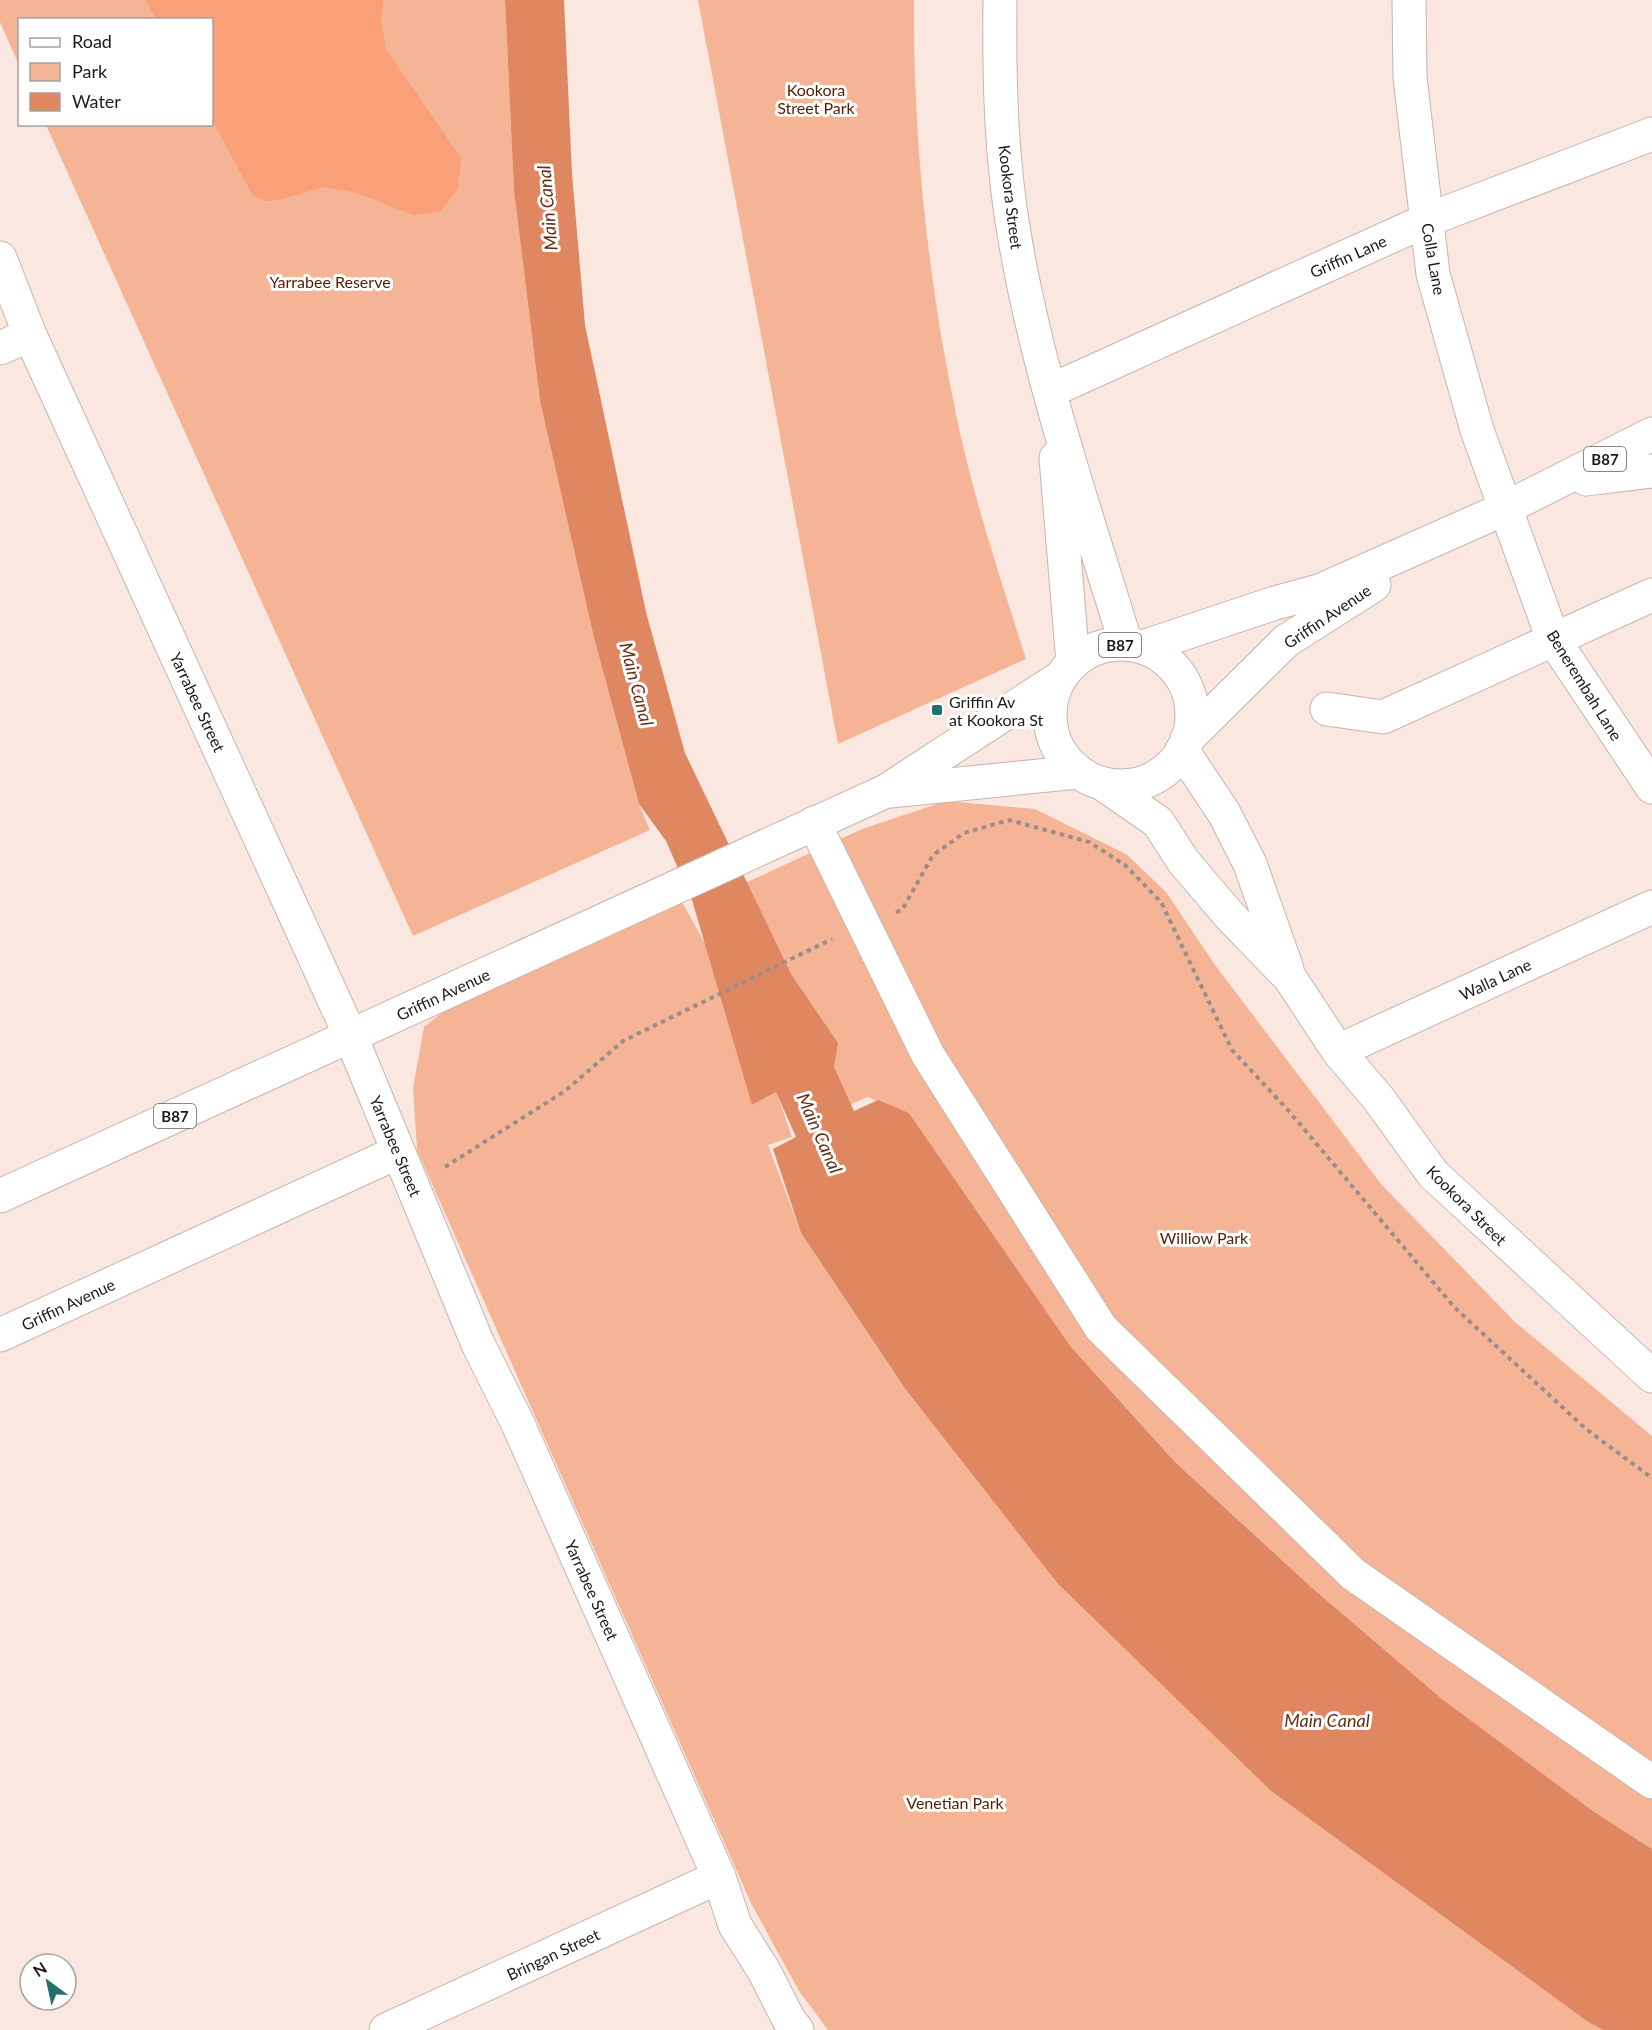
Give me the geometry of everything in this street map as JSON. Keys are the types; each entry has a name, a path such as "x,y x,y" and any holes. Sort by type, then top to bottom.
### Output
{"street":[{"name":"Kookora Street","path":"1000,0 999,67 1010,201 1016,244 1034,330 1050,391 1134,646"},
{"name":"Colla Lane","path":"1409,0 1410,76 1433,274 1477,430 1495,513"},
{"name":"Griffin Lane","path":"1050,391 1427,220 1652,134"},
{"name":"Yarrabee Street","path":"0,258 30,335 351,1037 478,1344 518,1424 719,1877 735,1924 764,1971 789,2020 797,2030"},
{"path":"0,348 30,335"},
{"name":"Kookora Street","path":"1050,391 1067,670"},
{"name":"Griffin Avenue","path":"1134,646 1318,591 1557,484 1652,434"},
{"name":"Griffin Avenue","path":"1557,484 1652,471"},
{"name":"Griffin Avenue","path":"1185,745 1286,641 1495,513"},
{"name":"Benerembah Lane","path":"1495,513 1553,639 1652,787"},
{"path":"1328,709 1383,717 1652,595"},
{"name":"B87","path":"1067,670 1089,652 1107,646 1134,646 1163,657 1176,671 1188,692 1192,716 1185,745 1172,765 1148,780 1122,786 1091,778"},
{"name":"Griffin Avenue","path":"0,1196 886,791 1067,670"},
{"path":"1067,670 1052,696 1050,718 1059,748 1091,778"},
{"name":"Kookora Street","path":"1185,745 1250,864 1290,978"},
{"name":"Kookora Street","path":"1091,778 1158,822 1183,861 1229,915 1290,978 1338,1051 1377,1098 1433,1174 1652,1377"},
{"name":"Griffin Avenue","path":"886,791 1091,778"},
{"path":"814,824 928,1055 1101,1328 1353,1574 1652,1782"},
{"name":"Walla Lane","path":"1338,1051 1652,907"},
{"name":"Griffin Avenue","path":"0,1335 398,1152"},
{"name":"Bringan Street","path":"386,2030 719,1877"}],"path":[{"path":"864,922 902,910 933,855 956,838 964,833 1009,820 1089,842 1125,865 1161,902 1232,1050 1288,1110 1455,1308 1586,1429 1652,1478"},
{"path":"413,1186 502,1133 565,1091 623,1041 802,956"}],"green space":[{"name":"Yarrabee Reserve","path":"0,0 505,0 514,191 540,401 594,638 639,804 650,830 413,936 46,126 213,126 213,18 18,18 18,63 0,22"},
{"name":"Kookora Street Park","path":"698,0 914,0 916,105 924,211 938,315 971,480 1026,659 838,744"},
{"name":"Williow Park","path":"946,801 1035,809 1126,854 1166,892 1215,965 1381,1184 1515,1322 1652,1436 1652,1849 1593,1811 1442,1699 1310,1586 1175,1462 1071,1347 909,1113 868,1097 846,1106 784,977 745,883 862,829"},
{"name":"Venetian Park","path":"682,902 737,1001 752,1105 776,1091 792,1137 768,1145 801,1233 906,1390 1058,1584 1271,1791 1588,2022 1603,2030 828,2030 799,1991 751,1903 417,1150 413,1088 424,1027 443,1012"}],"shaded area":[{"path":"145,0 384,0 381,19 386,49 461,158 458,189 441,211 413,215 357,193 324,187 280,200 266,201 253,196 213,122 213,18 155,18"}],"water":[{"name":"Main Canal","path":"505,0 564,0 572,174 585,325 646,612 685,753 791,974 838,1043 834,1067 854,1111 878,1100 909,1113 1071,1347 1175,1462 1310,1586 1442,1699 1593,1811 1652,1849 1652,2030 1603,2030 1588,2022 1271,1791 1058,1584 906,1390 801,1233 773,1149 796,1137 776,1092 752,1105 692,900 666,841 639,804 594,638 540,401 514,191"}],"place":[{"name":"Griffin Av at Kookora St","path":"937,710"}]}
